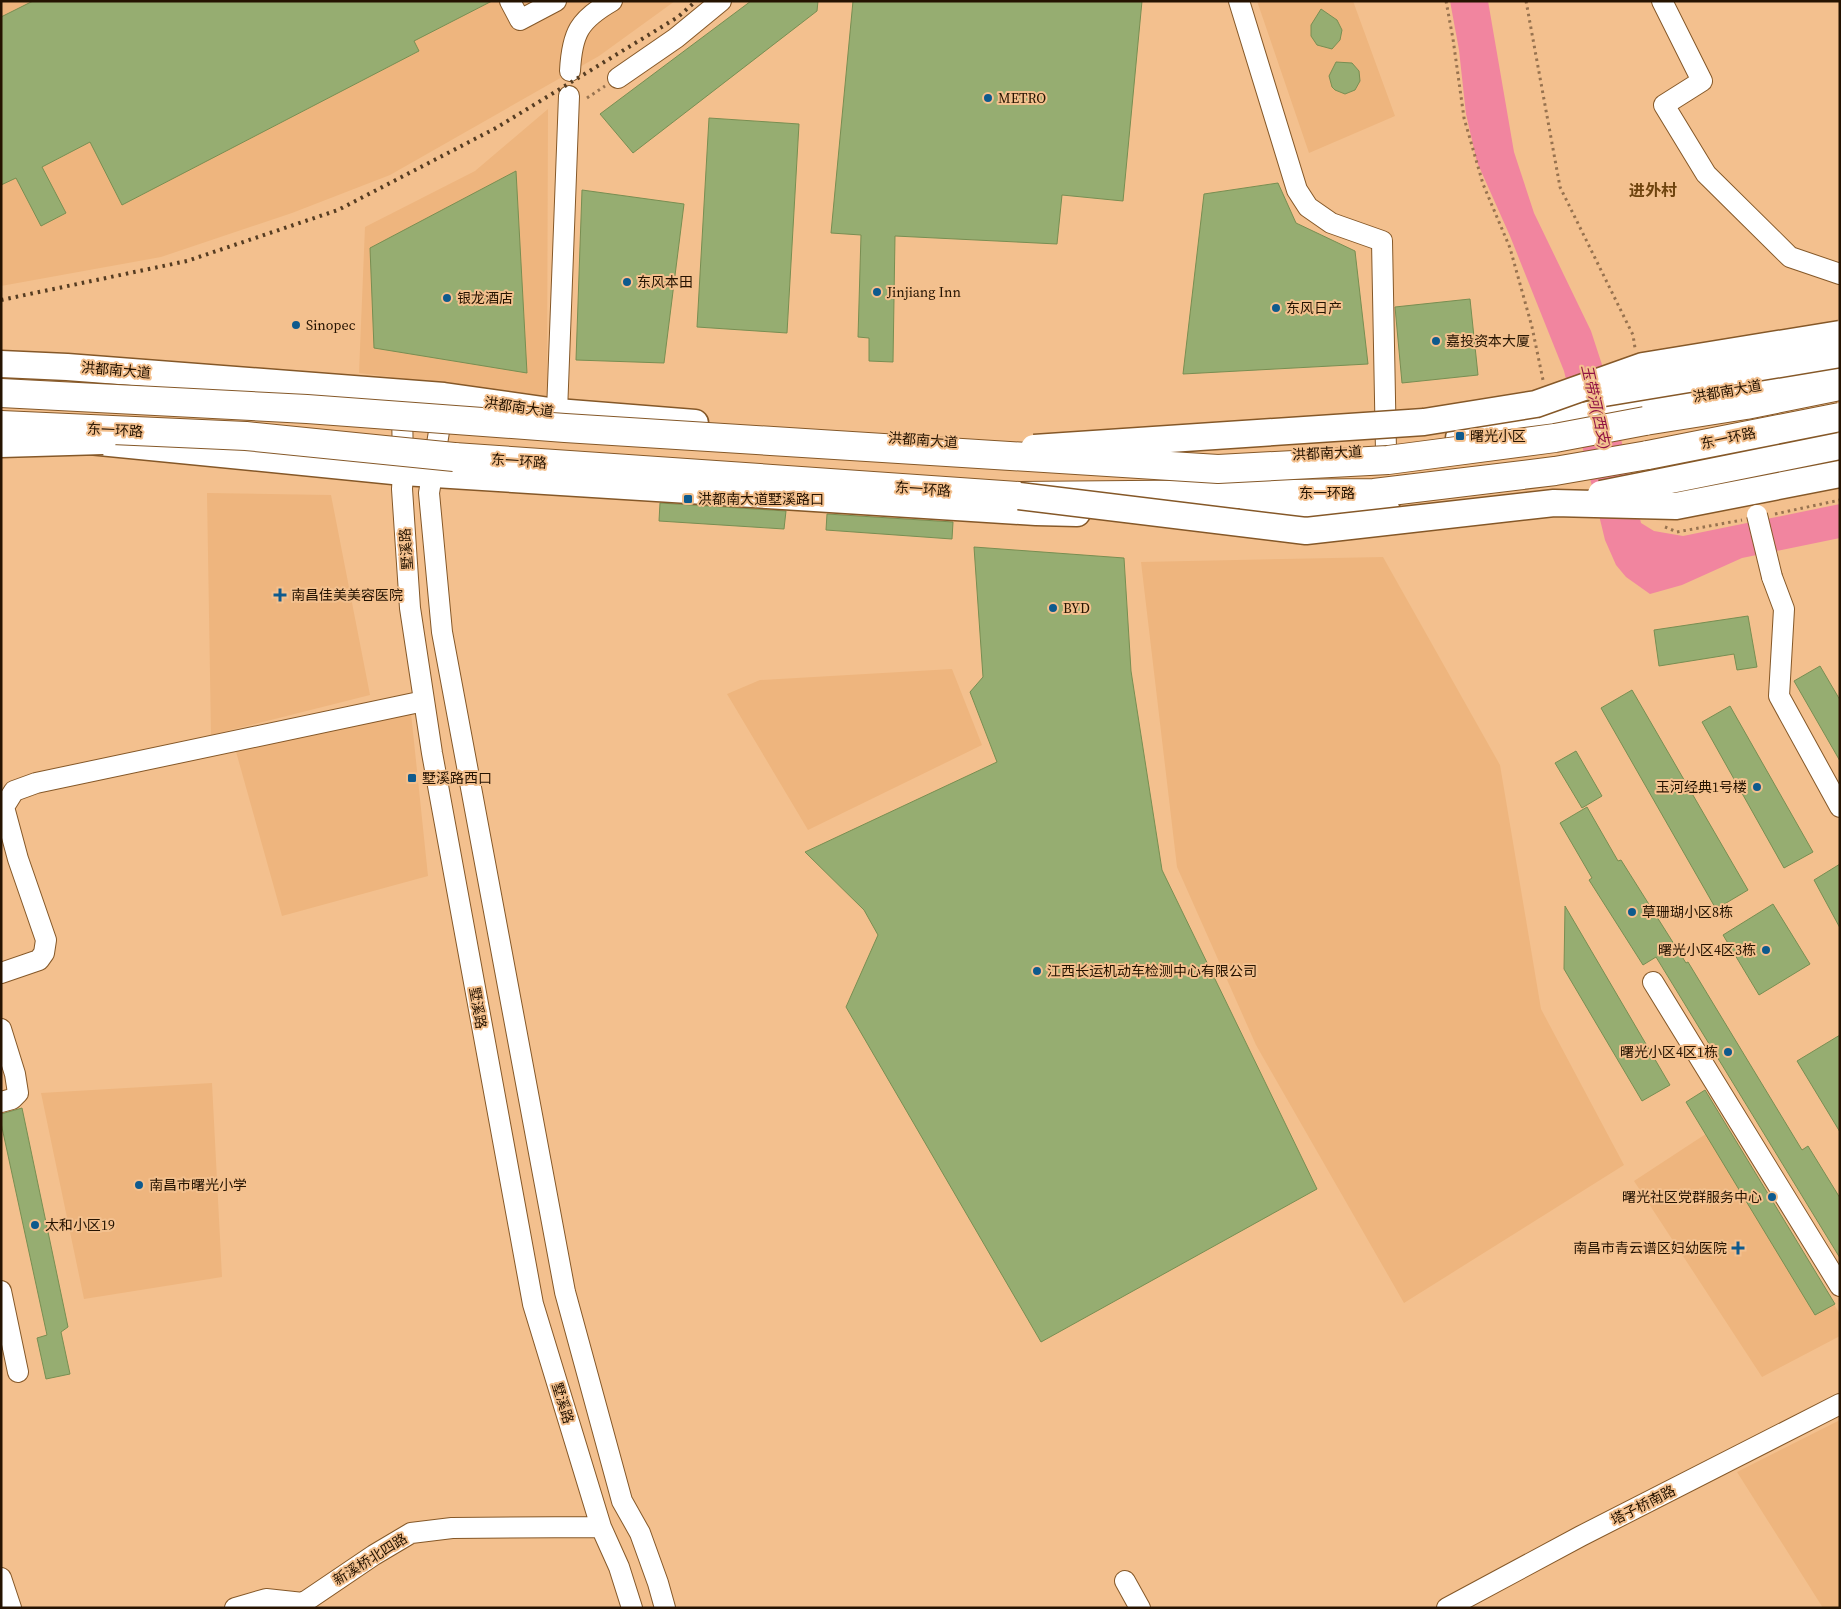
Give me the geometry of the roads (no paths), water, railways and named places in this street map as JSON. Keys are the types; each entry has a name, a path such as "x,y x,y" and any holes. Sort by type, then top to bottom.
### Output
{"highway":[{"name":"东一环路","path":"1,392 306,409 565,428 1218,469 1388,460 1555,438 1746,405 1840,386"},
{"name":"东一环路","path":"1,425 246,436 454,457 1019,496 1374,493 1564,470 1840,417"}],"main road":[{"path":"1544,403 1643,366 1840,334"},
{"path":"959,453 1424,422 1840,354"},
{"name":"洪都南大道","path":"1,364 67,366 444,396 557,412 1106,454 1266,456 1386,451 1544,403 1642,406 1840,370"},
{"path":"1,434 403,472 1046,512 1279,516 1382,511 1553,498 1676,506 1840,474"},
{"path":"1,444 246,436"},
{"path":"1553,498 1661,473 1840,437"},
{"path":"1019,496 1306,531 1553,498 1840,446"}],"street":[{"path":"510,1 520,20 556,1"},
{"path":"570,71 572,50 582,23 612,1"},
{"path":"618,78 676,38 721,1"},
{"path":"1239,1 1297,190 1308,207 1331,224 1382,241 1386,451"},
{"path":"1662,1 1702,81 1664,105 1706,174 1790,257 1840,274"},
{"path":"557,412 568,103"},
{"name":"墅溪路","path":"402,393 402,489 410,608 433,763 533,1304 601,1527 619,1567 632,1608"},
{"name":"墅溪路","path":"444,396 429,492 442,632 565,1292 622,1501 640,1533 665,1608"},
{"path":"1742,457 1759,516 1772,577 1784,609 1779,696 1840,807"},
{"path":"1,973 39,960 44,953 46,940 18,859 4,807 14,791 36,783 424,701"},
{"path":"1653,982 1840,1286"},
{"path":"1,1029 15,1074 18,1092 12,1098 1,1102"},
{"path":"1,1292 18,1372"},
{"name":"塔子桥南路","path":"1447,1608 1581,1536 1840,1404"},
{"name":"新溪桥北四路","path":"235,1608 266,1599 303,1603 374,1555 411,1533 452,1528 601,1527"},
{"path":"1,1578 11,1608"},
{"path":"1125,1581 1140,1608"}],"water":[{"name":"玉带河(西支)","path":"1450,1 1488,1 1514,152 1534,213 1591,331 1607,380 1641,523 1654,531 1683,536 1840,504 1840,538 1742,558 1682,585 1650,594 1626,577 1616,565 1605,540 1564,371 1510,236 1477,162 1466,114 1459,50"}],"railway":[{"path":"1,300 187,261 338,210 496,128 678,17 696,1"}],"place":[{"name":"METRO","path":"988,98"},
{"name":"东风本田","path":"627,282"},
{"name":"Jinjiang Inn","path":"877,292"},
{"name":"银龙酒店","path":"447,298"},
{"name":"东风日产","path":"1276,308"},
{"name":"Sinopec","path":"296,325"},
{"name":"嘉投资本大厦","path":"1436,341"},
{"name":"曙光小区","path":"1460,436"},
{"name":"洪都南大道墅溪路口","path":"688,499"},
{"name":"南昌佳美美容医院","path":"280,595"},
{"name":"BYD","path":"1053,608"},
{"name":"墅溪路西口","path":"412,778"},
{"name":"玉河经典1号楼","path":"1757,787"},
{"name":"草珊瑚小区8栋","path":"1632,912"},
{"name":"曙光小区4区3栋","path":"1766,950"},
{"name":"江西长运机动车检测中心有限公司","path":"1037,971"},
{"name":"曙光小区4区1栋","path":"1728,1052"},
{"name":"南昌市曙光小学","path":"139,1185"},
{"name":"曙光社区党群服务中心","path":"1772,1197"},
{"name":"太和小区19","path":"35,1225"},
{"name":"南昌市青云谱区妇幼医院","path":"1738,1248"}],"district":[{"name":"进外村","path":"1653,190"}]}
